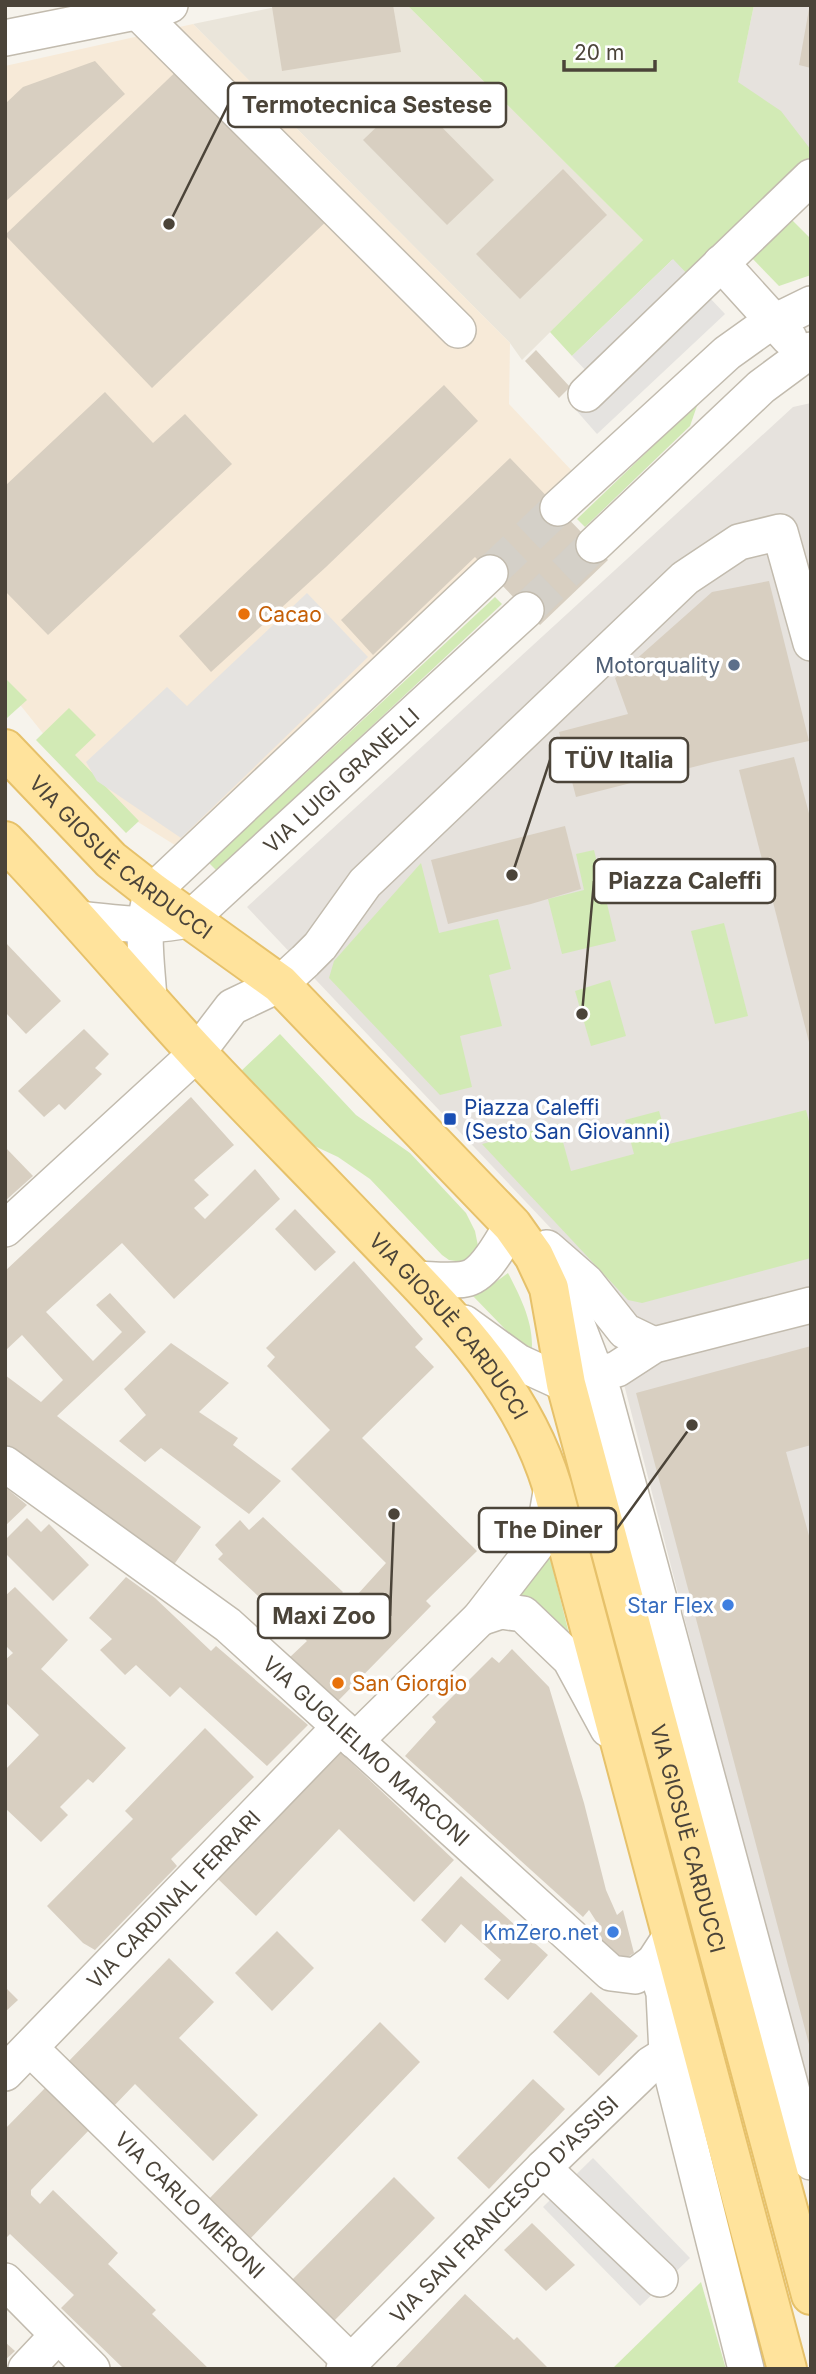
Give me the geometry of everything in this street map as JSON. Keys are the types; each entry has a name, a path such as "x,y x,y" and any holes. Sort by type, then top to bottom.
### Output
{"main road":[{"name":"VIA GIOSUÈ CARDUCCI","path":"5,749 111,860 149,909 190,919 280,984 512,1225 534,1256 596,1381 801,2212 811,2295"},
{"name":"VIA GIOSUÈ CARDUCCI","path":"5,841 197,1053 442,1308 492,1368 523,1416 552,1486 623,1755 663,1949 787,2369"}],"street":[{"path":"5,38 154,8 458,330"},
{"path":"586,394 811,177"},
{"path":"594,545 761,387 807,352 774,321 722,263"},
{"path":"558,508 738,344 774,321 811,304"},
{"path":"5,1229 197,1053 232,1007 280,984 320,946 365,883 685,578 739,542 780,533 811,643"},
{"path":"78,919 149,909 490,573"},
{"name":"VIA LUIGI GRANELLI","path":"190,919 526,610"},
{"path":"149,909 149,999"},
{"path":"414,1279 464,1279 473,1276 489,1259 512,1225 550,1250 586,1282 625,1331 654,1345"},
{"path":"442,1308 518,1362 596,1381 654,1345 811,1305"},
{"name":"VIA GIOSUÈ CARDUCCI","path":"596,1381 811,2162"},
{"name":"VIA GUGLIELMO MARCONI","path":"5,1464 228,1625 611,1972 635,1976 663,1949"},
{"name":"VIA CARDINAL FERRARI","path":"5,2073 348,1734 480,1618 538,1543 546,1521 552,1486"},
{"path":"480,1618 501,1612 523,1614 570,1660 623,1755"},
{"name":"VIA GIOSUÈ CARDUCCI","path":"663,1949 667,2054 746,2369"},
{"name":"VIA CARLO MERONI","path":"30,2048 348,2365"},
{"name":"VIA SAN FRANCESCO D'ASSISI","path":"348,2365 543,2168 651,2064 667,2054"},
{"path":"543,2168 660,2279"},
{"path":"5,2281 92,2369"},
{"path":"26,2369 58,2335"}],"shaded area":[{"path":"285,5 407,5 643,240 522,360 510,343 193,24"},
{"path":"754,5 811,5 811,194 728,127"},
{"path":"193,24 510,343 509,404 573,472 178,847 90,792 5,686 5,66"},
{"path":"673,259 725,314 597,434 568,401 592,377 572,356"},
{"path":"811,403 811,2108 596,1276 247,907 793,407"},
{"path":"307,593 368,657 181,838 97,781 86,762 167,687 187,706"},
{"path":"593,2158 690,2258 640,2306 543,2207"}],"green space":[{"path":"407,5 754,5 738,82 781,111 811,150 811,156 689,276 672,260 572,356 550,332 643,240"},
{"path":"789,217 811,239 811,275 779,286 749,255"},
{"path":"698,403 690,426 585,527 577,519"},
{"path":"495,597 502,604 217,871 209,863"},
{"path":"5,678 27,700 7,718 5,716"},
{"path":"69,708 96,735 75,755 139,821 126,833 36,740"},
{"path":"594,850 616,941 562,954 548,899 584,890 576,854"},
{"path":"421,863 439,933 498,919 511,969 489,975 502,1026 460,1036 472,1087 440,1095 329,978 334,961"},
{"path":"724,923 748,1016 715,1024 691,931"},
{"path":"610,980 626,1036 591,1046 575,991"},
{"path":"280,1034 356,1115 410,1153 466,1213 475,1231 478,1246 475,1254 462,1262 449,1260 442,1255 370,1179 338,1157 306,1142 239,1073"},
{"path":"806,1110 811,1129 811,1258 642,1303 628,1300 482,1144 558,1124 571,1171 634,1154 625,1120 659,1111 669,1144"},
{"path":"508,1273 529,1324 531,1356 472,1295 482,1292"},
{"path":"547,1552 571,1642 544,1611 506,1595"},
{"path":"701,2282 726,2369 612,2369"}],"building":[{"path":"393,5 401,52 282,71 272,7"},
{"path":"809,9 811,10 811,68 799,65"},
{"path":"95,61 125,94 5,202 5,104 23,87"},
{"path":"187,61 334,214 152,388 5,235"},
{"path":"410,95 494,180 447,225 363,140"},
{"path":"563,169 607,215 520,299 476,254"},
{"path":"536,350 570,387 559,398 525,361"},
{"path":"444,385 478,421 326,567 211,672 179,636"},
{"path":"105,392 153,443 185,414 232,464 48,635 5,591 5,486"},
{"path":"510,458 608,560 540,625 475,557 373,655 341,620"},
{"path":"769,581 809,741 576,797 559,732 628,714 615,678 712,592"},
{"path":"794,757 811,821 810,1046 739,770"},
{"path":"565,826 581,889 448,924 431,860"},
{"path":"5,942 61,1001 26,1034 5,1012"},
{"path":"84,1029 109,1054 95,1068 102,1074 65,1110 59,1104 44,1117 18,1091"},
{"path":"191,1097 234,1145 194,1180 209,1195 194,1208 205,1219 255,1169 280,1199 174,1299 122,1243 46,1312 93,1361 122,1332 96,1305 110,1293 146,1332 57,1416 201,1527 170,1570 5,1451 5,1375 41,1402 63,1380 22,1335 5,1351 5,1271"},
{"path":"5,1147 33,1176 5,1201"},
{"path":"295,1209 336,1252 315,1271 275,1229"},
{"path":"354,1261 423,1339 415,1347 434,1367 362,1438 477,1551 426,1601 431,1606 336,1703 289,1658 307,1641 218,1559 223,1554 215,1545 240,1520 249,1530 263,1517 343,1592 329,1607 338,1616 386,1563 291,1469 330,1430 267,1366 275,1357 266,1348"},
{"path":"171,1343 229,1383 199,1412 238,1438 233,1445 281,1481 249,1514 161,1448 145,1462 119,1441 146,1415 124,1389"},
{"path":"811,1346 811,1445 786,1452 811,1543 810,2048 636,1393"},
{"path":"5,1487 27,1505 5,1526"},
{"path":"27,1518 41,1532 49,1524 89,1565 53,1601 5,1553 5,1540"},
{"path":"126,1577 155,1598 211,1651 216,1646 308,1725 267,1766 180,1687 170,1697 136,1665 125,1675 100,1650 112,1639 89,1618"},
{"path":"15,1587 68,1640 41,1669 126,1748 93,1783 88,1779 60,1807 68,1815 41,1842 5,1808 5,1770 39,1735 5,1702 5,1660 13,1653 5,1645 5,1596"},
{"path":"512,1649 549,1687 584,1803 606,1890 617,1915 623,1910 634,1953 620,1962 587,1932 598,1924 589,1910 583,1917 405,1756 436,1722 432,1717 492,1657 499,1663"},
{"path":"205,1728 254,1777 171,1859 177,1866 95,1950 83,1943 47,1906 133,1819 125,1811"},
{"path":"338,1750 454,1860 414,1902 339,1829 256,1916 216,1877"},
{"path":"461,1876 548,1955 508,2000 484,1979 501,1960 461,1924 445,1943 421,1920"},
{"path":"277,1931 314,1968 272,2011 235,1973"},
{"path":"169,1958 214,2002 179,2038 258,2115 213,2161 135,2084 111,2109 66,2064"},
{"path":"5,1987 18,2000 5,2012"},
{"path":"591,1992 638,2036 599,2076 553,2032"},
{"path":"380,2022 420,2062 247,2242 206,2202"},
{"path":"533,2079 565,2109 489,2189 457,2158"},
{"path":"48,2085 92,2127 31,2190 31,2195 40,2204 53,2190 118,2253 108,2264 156,2310 152,2314 209,2369 124,2369 61,2308 74,2295 10,2234 5,2239 5,2129"},
{"path":"394,2177 435,2218 332,2323 290,2282"},
{"path":"532,2223 575,2265 546,2291 504,2250"},
{"path":"465,2294 514,2340 517,2337 549,2369 394,2369"},
{"path":"5,2342 15,2351 5,2360"}],"tunnel":[{"path":"490,573 558,508"},
{"path":"526,610 594,545"}],"place":[{"name":"Termotecnica Sestese","path":"169,224"},
{"name":"Cacao","path":"244,614"},
{"name":"Motorquality","path":"734,665"},
{"name":"TÜV Italia","path":"512,875"},
{"name":"Piazza Caleffi","path":"582,1014"},
{"name":"Piazza Caleffi (Sesto San Giovanni)","path":"450,1119"},
{"name":"The Diner","path":"692,1425"},
{"name":"Maxi Zoo","path":"394,1514"},
{"name":"Star Flex","path":"728,1605"},
{"name":"San Giorgio","path":"338,1683"},
{"name":"KmZero.net","path":"613,1932"}]}
